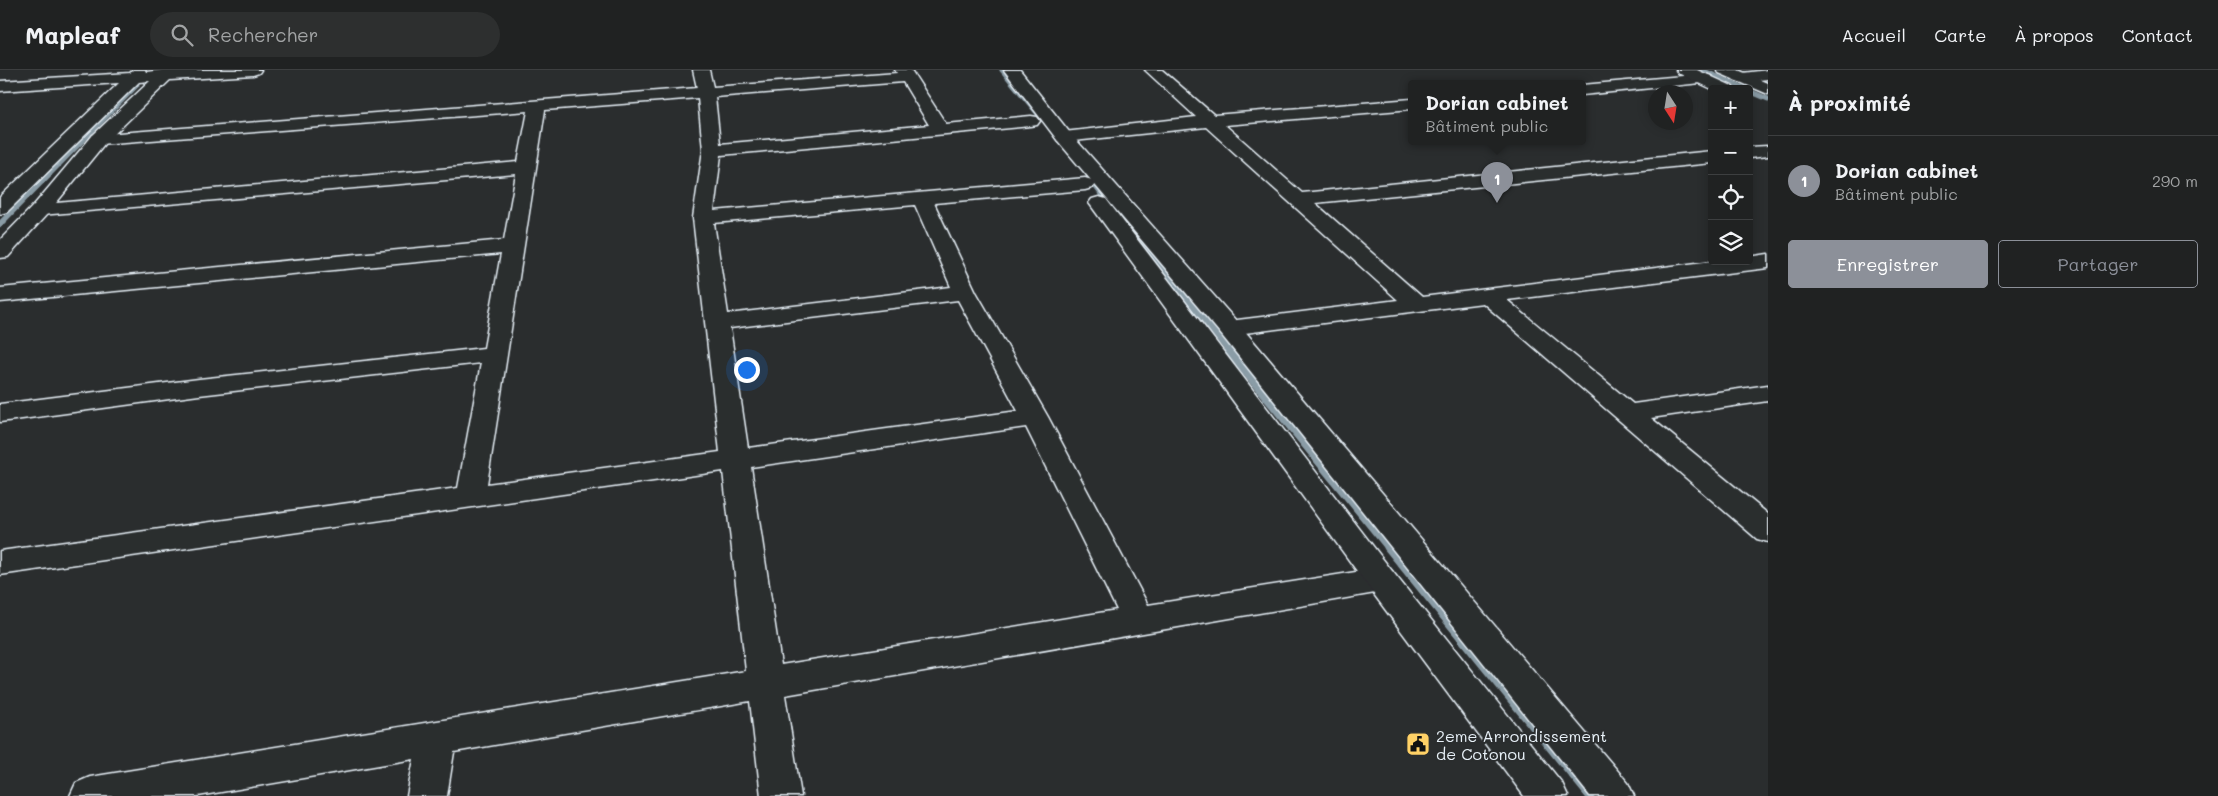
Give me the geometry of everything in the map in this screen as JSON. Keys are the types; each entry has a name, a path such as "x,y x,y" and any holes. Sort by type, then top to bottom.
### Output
{"street":[{"path":"0,86 137,74 253,70"},
{"path":"990,70 1085,184 1381,580 1548,796"},
{"path":"1012,70 1064,137 1228,328 1614,796"},
{"path":"1153,70 1416,304"},
{"path":"1684,70 1718,85"},
{"path":"1725,70 1768,89"},
{"path":"0,208 137,74"},
{"path":"0,252 99,140 168,74"},
{"path":"99,140 537,106 703,81 905,74 941,130"},
{"path":"1740,77 1768,74"},
{"path":"1586,90 1705,79"},
{"path":"703,81 712,150 704,218 781,796"},
{"path":"1064,137 1210,121 1408,104"},
{"path":"471,495 537,106"},
{"path":"712,150 1032,122"},
{"path":"1753,153 1768,151"},
{"path":"1298,199 1708,157"},
{"path":"40,209 526,167"},
{"path":"704,218 923,200 1085,184"},
{"path":"923,200 965,292 1034,417 1139,620"},
{"path":"0,295 513,246"},
{"path":"1228,328 1768,261"},
{"path":"718,322 965,292"},
{"path":"1487,295 1628,413 1762,519"},
{"path":"0,413 189,388 494,354"},
{"path":"1628,413 1768,393"},
{"path":"0,562 1034,417"},
{"path":"90,796 1381,580"},
{"path":"428,796 437,738"}],"waterway":[{"path":"1002,70 1038,114"},
{"path":"1702,70 1736,85"},
{"path":"29,195 137,85"},
{"path":"1753,93 1768,99"},
{"path":"1092,182 1102,195"},
{"path":"0,224 30,193"},
{"path":"1101,193 1229,351"},
{"path":"1228,350 1389,548"},
{"path":"1388,547 1590,796"}],"place":[{"name":"Dorian cabinet","path":"1497,203"},
{"name":"2eme Arrondissement de Cotonou","path":"1418,744"}]}
